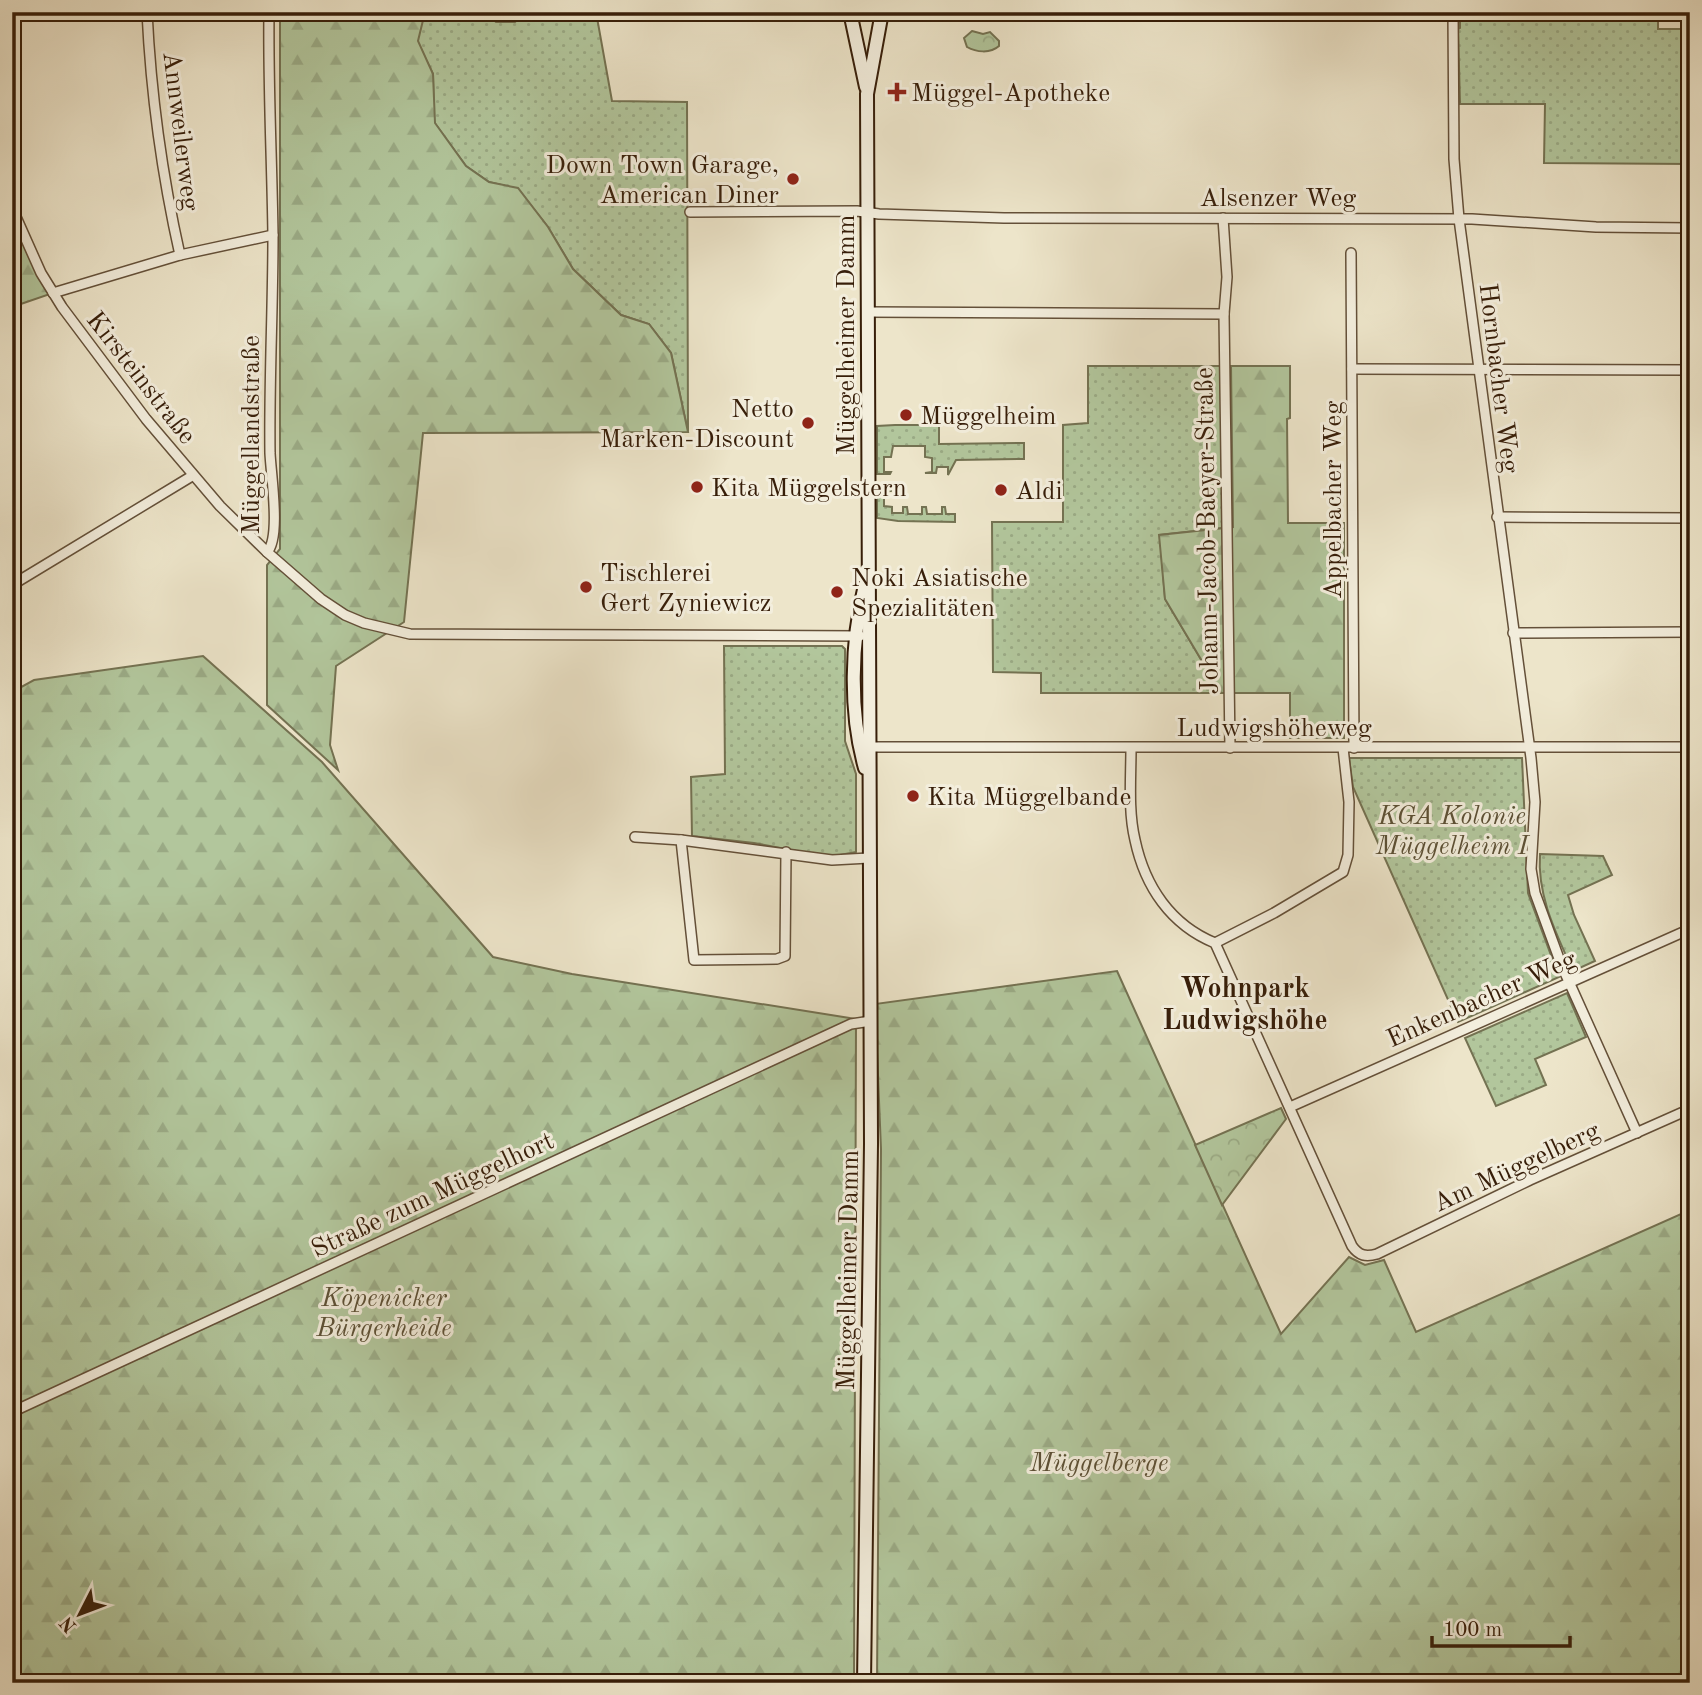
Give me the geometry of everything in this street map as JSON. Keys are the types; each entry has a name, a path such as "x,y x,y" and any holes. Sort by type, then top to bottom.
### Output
{"main road":[{"path":"850,12 867,94"},
{"path":"867,94 882,12"},
{"name":"Müggelheimer Damm","path":"864,1683 871,1021 869,782 864,747 862,636 867,575 867,94"}],"street":[{"name":"Annweilerweg","path":"147,12 155,115 164,181 180,256"},
{"name":"Müggellandstraße","path":"270,12 269,114 273,235 270,433 274,529 272,547 267,552 321,599 345,615 377,627 410,634 862,636"},
{"name":"Hornbacher Weg","path":"1453,12 1454,148 1459,219 1535,802 1532,880 1569,982 1637,1133"},
{"name":"Kirsteinstraße","path":"12,208 41,273 53,293 114,377 192,476 267,552"},
{"name":"Alsenzer Weg","path":"690,212 867,212 1004,218 1459,219 1596,227 1690,228"},
{"name":"Johann-Jacob-Baeyer-Straße","path":"1223,218 1227,277 1224,314 1230,748"},
{"path":"53,293 180,256 273,235"},
{"name":"Appelbacher Weg","path":"1351,253 1354,747"},
{"path":"867,312 1224,314"},
{"path":"1352,369 1690,370"},
{"path":"12,585 192,476"},
{"path":"1497,517 1690,518"},
{"path":"1513,633 1690,632"},
{"name":"Ludwigshöheweg","path":"864,747 1690,747"},
{"path":"1131,748 1133,832 1148,877 1158,897 1174,918 1185,928 1215,943 1290,1107"},
{"path":"1215,943 1274,913 1343,872 1348,855 1349,802 1343,748"},
{"path":"635,837 786,852 832,860 869,858"},
{"path":"681,840 694,960 777,959 785,956 786,852"},
{"name":"Enkenbacher Weg","path":"1290,1107 1690,929"},
{"name":"Straße zum Müggelhort","path":"12,1412 815,1040 851,1024 871,1021"},
{"name":"Am Müggelberg","path":"1290,1107 1352,1246 1360,1254 1367,1256 1377,1254 1530,1180 1690,1109"}],"green space":[{"path":"280,12 425,12 418,41 433,74 435,123 466,166 489,182 518,188 548,227 573,269 621,315 649,324 671,353 688,432 423,433 404,622 336,666 330,745 338,770 267,705 267,565 280,549"},
{"path":"424,12 485,12 496,22 515,22 526,12 596,12 612,101 687,102 688,432 671,353 649,324 621,315 573,269 548,227 518,189 489,182 466,166 434,122 433,74 417,41"},
{"path":"1460,12 1658,12 1658,29 1690,29 1690,164 1544,163 1545,104 1460,104"},
{"path":"972,31 983,34 990,32 999,41 999,46 983,51 967,47 964,38"},
{"path":"12,208 53,293 12,307"},
{"path":"1088,366 1231,366 1233,527 1160,535 1165,599 1221,693 1041,693 1041,673 993,672 992,522 1063,522 1063,425 1088,423"},
{"path":"1231,366 1290,366 1290,418 1287,419 1288,523 1344,523 1344,738 1290,738 1290,693 1221,693 1165,599 1159,535 1233,527"},
{"path":"877,426 939,426 939,444 1024,443 1024,459 956,460 948,475 948,467 937,467 936,473 925,473 932,472 932,458 925,457 925,446 893,446 891,457 884,457 884,472 891,472 890,474 877,474"},
{"path":"877,486 891,487 891,491 884,492 884,506 892,507 892,513 903,513 903,507 907,507 908,514 922,514 922,507 926,507 927,514 942,514 942,507 945,507 946,514 955,514 955,522 877,518"},
{"path":"724,646 842,646 845,649 845,741 856,774 856,852 829,857 754,843 692,836 691,777 725,774"},
{"name":"Köpenicker Bürgerheide","path":"203,656 322,762 493,957 572,974 856,1019 854,1683 12,1683 12,692 34,680"},
{"name":"KGA Kolonie Müggelheim I","path":"1349,758 1522,758 1528,893 1559,977 1458,1022 1353,787"},
{"name":"KGA Kolonie Müggelheim I","path":"1540,854 1603,856 1612,875 1568,895 1595,961 1573,971 1554,928 1545,899"},
{"name":"Müggelberge","path":"1117,971 1281,1334 1349,1257 1365,1265 1384,1260 1416,1332 1690,1210 1690,1683 877,1683 881,1149 875,1004"},
{"path":"1567,993 1586,1037 1535,1059 1546,1085 1496,1106 1465,1038"},
{"path":"1281,1108 1286,1119 1222,1205 1195,1145"}],"place":[{"name":"Müggel-Apotheke","path":"897,92"},
{"name":"Down Town Garage, American Diner","path":"793,179"},
{"name":"Müggelheim","path":"906,415"},
{"name":"Netto Marken-Discount","path":"808,423"},
{"name":"Kita Müggelstern","path":"697,487"},
{"name":"Aldi","path":"1001,490"},
{"name":"Tischlerei Gert Zyniewicz","path":"586,587"},
{"name":"Noki Asiatische Spezialitäten","path":"837,592"},
{"name":"Kita Müggelbande","path":"913,796"}],"district":[{"name":"Wohnpark Ludwigshöhe","path":"1245,1003"}]}
